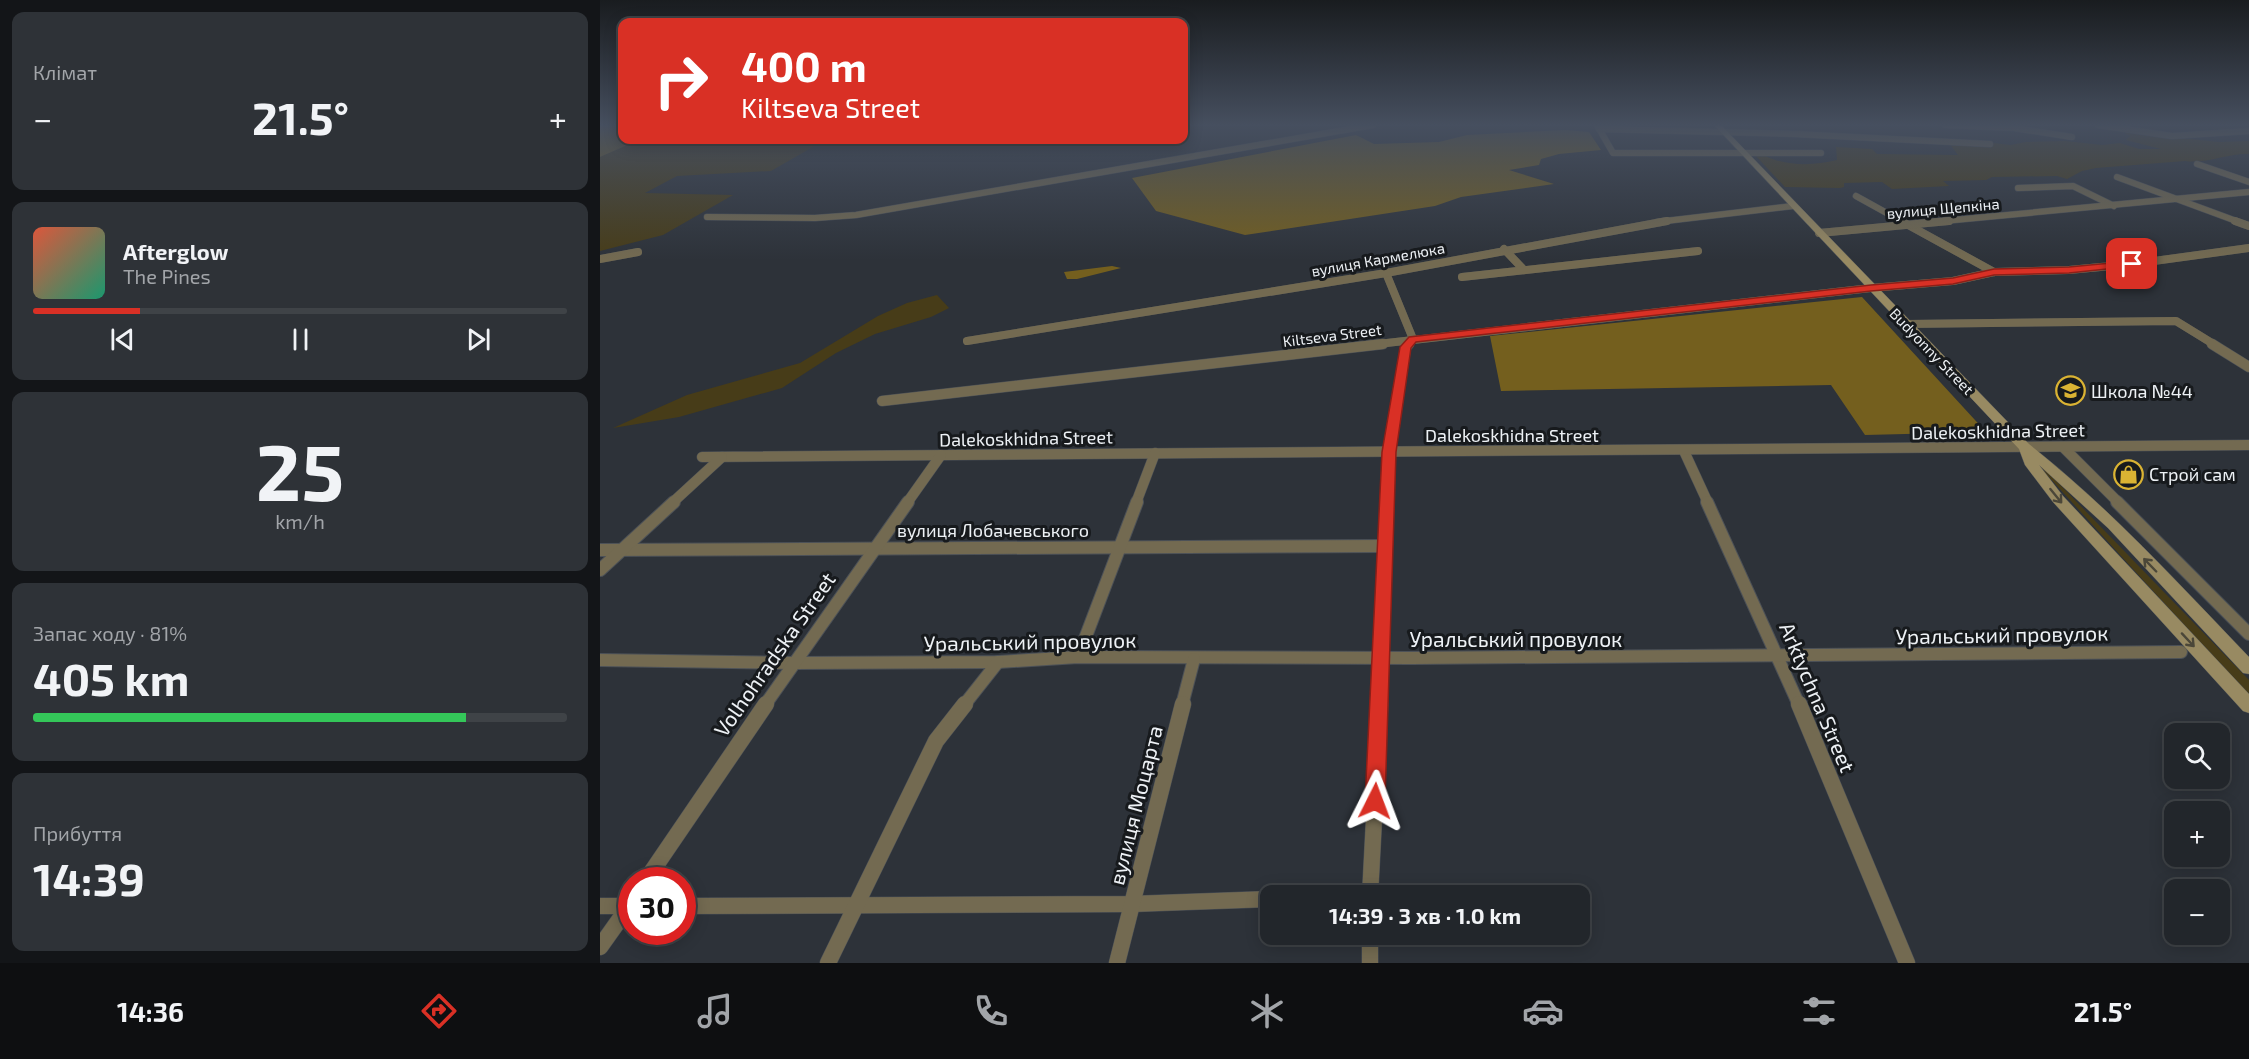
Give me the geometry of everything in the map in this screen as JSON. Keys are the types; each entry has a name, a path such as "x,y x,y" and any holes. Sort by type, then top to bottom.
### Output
{"main road":[{"name":"Budyonny Street","path":"1759,170 2024,447 2055,470 2117,530 2249,668"},
{"name":"Budyonny Street","path":"2024,447 2032,465 2058,500 2249,706"}],"street":[{"path":"707,217 815,218 856,215 1115,170"},
{"path":"2214,170 2249,182"},
{"path":"2117,177 2249,226"},
{"path":"2018,188 2073,186 2115,206"},
{"name":"вулиця Щепкіна","path":"1819,233 2249,192"},
{"path":"1856,196 1994,272"},
{"name":"вулиця Кармелюка","path":"967,341 1386,273 1504,249 1677,219 1793,206"},
{"name":"Kiltseva Street","path":"882,401 1413,339 1953,281 1994,272 2069,270 2249,248"},
{"path":"1504,249 1524,270"},
{"path":"1462,277 1698,251"},
{"path":"600,259 638,252"},
{"path":"1371,885 1383,658 1389,452 1406,347 1413,339 1386,273"},
{"path":"1906,324 2176,321 2249,367"},
{"name":"Dalekoskhidna Street","path":"702,457 2249,446"},
{"path":"2063,447 2249,634"},
{"name":"Arktychna Street","path":"1684,451 1779,656 1907,963"},
{"path":"1078,657 1155,453"},
{"name":"Volhohradska Street","path":"655,867 794,663 941,455"},
{"path":"600,570 722,457"},
{"name":"вулиця Лобачевського","path":"600,550 1386,546"},
{"name":"Уральський провулок","path":"600,660 794,663 998,662 1078,657 1194,659 2181,652"},
{"name":"вулиця Моцарта","path":"1117,963 1194,659"},
{"path":"828,963 936,741 998,662"},
{"path":"696,906 1131,904 1260,899"},
{"path":"600,906 618,905"},
{"path":"600,947 618,922"},
{"path":"1370,945 1370,963"}],"shaded area":[{"path":"600,170 773,170 677,176 645,193 733,195 663,235 600,251"},
{"path":"1174,170 1509,170 1554,184 1461,197 1435,206 1245,235 1156,211 1132,178"},
{"path":"1769,170 2087,170 2067,179 2057,176 1992,177 1986,180 1943,181 1949,186 1892,189 1882,182 1844,183 1844,187 1840,188 1785,187"},
{"path":"1112,266 1121,268 1077,279 1067,279 1064,272"},
{"path":"937,295 949,308 931,317 875,334 836,353 782,388 679,417 613,428 687,395 800,363 878,316 907,303"},
{"path":"1862,297 1986,432 1865,435 1831,385 1501,391 1490,336"},
{"path":"2037,464 2041,465 2249,680 2249,696"}],"place":[{"name":"Школа №44","path":"2070,391"},
{"name":"Строй сам","path":"2128,474"}],"route":[{"path":"1375,801 1383,658 1389,452 1406,347 1413,339 1953,281 1994,272 2035,269 2069,270 2132,264"}]}
